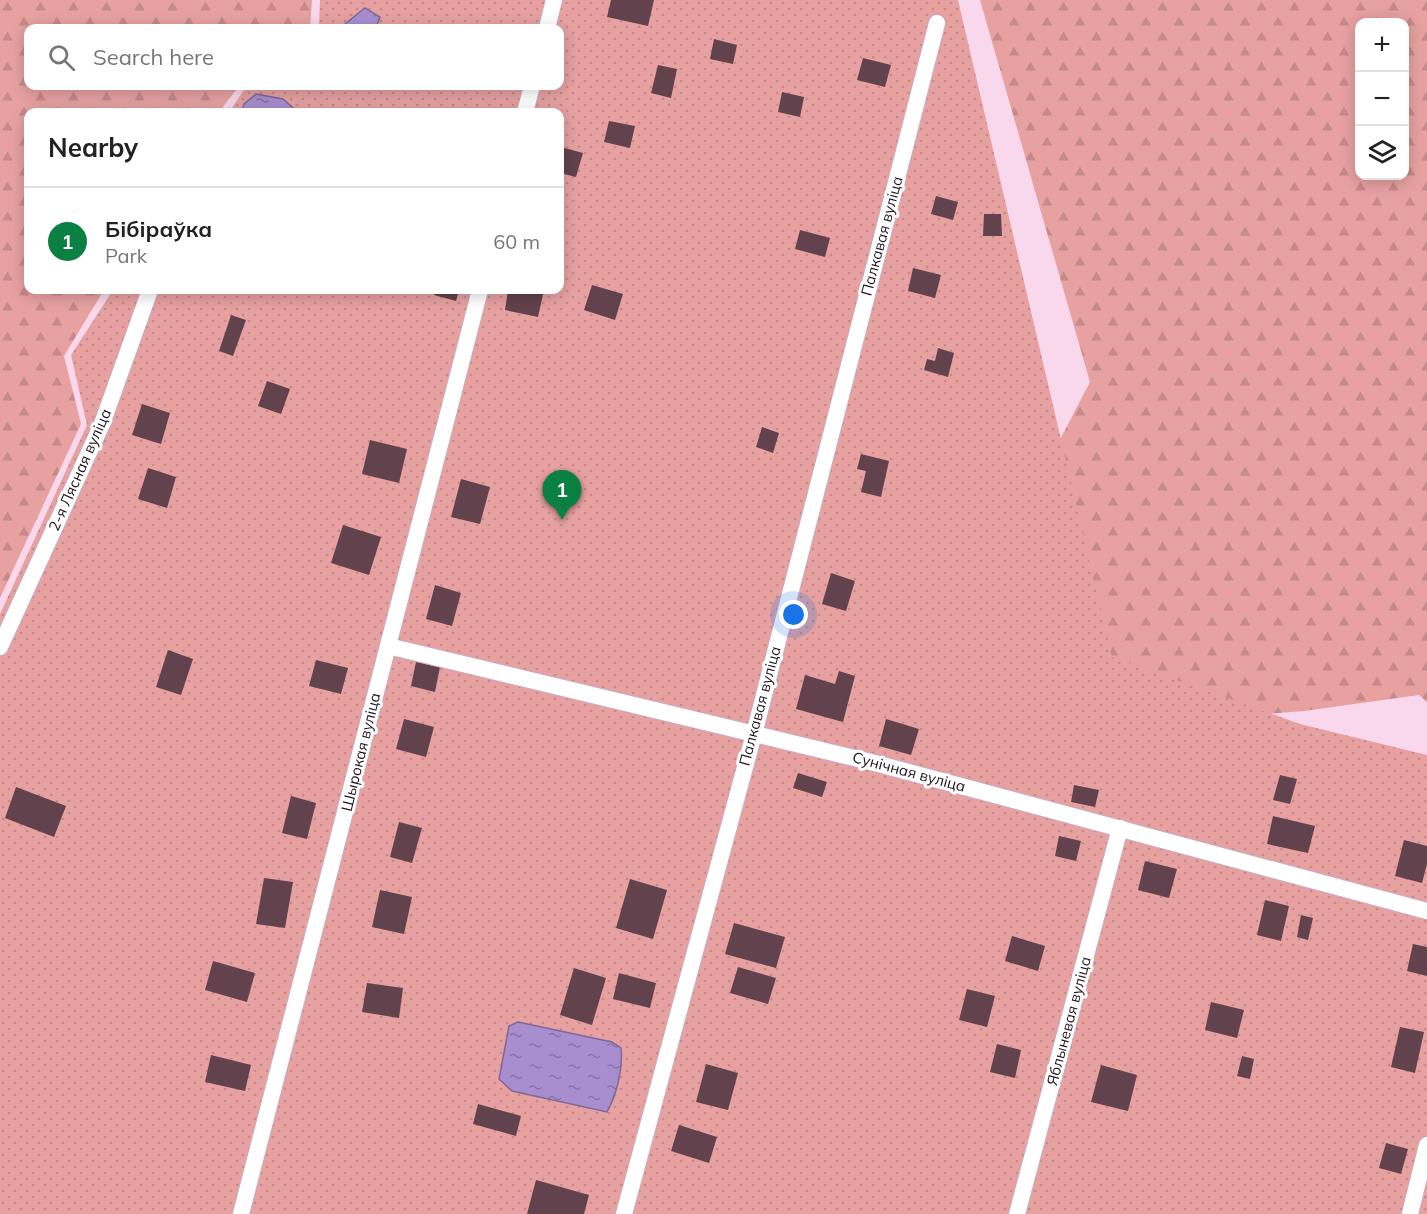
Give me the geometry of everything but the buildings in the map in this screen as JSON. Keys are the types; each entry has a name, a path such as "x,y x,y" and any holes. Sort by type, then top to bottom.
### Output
{"lane":[{"path":"548,24 554,0"},
{"name":"Палкавая вуліца","path":"624,1214 754,734 937,23"},
{"path":"526,108 531,90"},
{"name":"2-я Лясная вуліца","path":"0,647 102,424 149,294"},
{"name":"Шырокая вуліца","path":"241,1214 479,294"},
{"name":"Сунічная вуліца","path":"388,646 875,762 1427,911"},
{"name":"Яблыневая вуліца","path":"1017,1214 1120,828"},
{"path":"1410,1214 1427,1145"}],"green space":[{"path":"0,0 312,0 310,24 24,24 24,90 236,90 222,108 24,108 24,294 102,294 64,356 81,424 0,598"},
{"path":"320,0 958,0 1112,657 1300,724 1427,755 1427,1214 0,1214 0,614 87,425 71,355 110,294 564,294 564,108 232,108 244,90 564,90 564,24 319,24"},
{"path":"980,0 1427,0 1427,702 1419,695 1304,711 1135,725 1041,476 1090,382"}],"water":[{"path":"365,8 380,17 377,24 345,24"},
{"path":"256,94 283,99 293,108 243,108 244,104"},
{"path":"518,1022 612,1042 621,1048 618,1081 607,1112 512,1091 499,1079 509,1026"}],"place":[{"name":"Бібіраўка","path":"562,520"}]}
